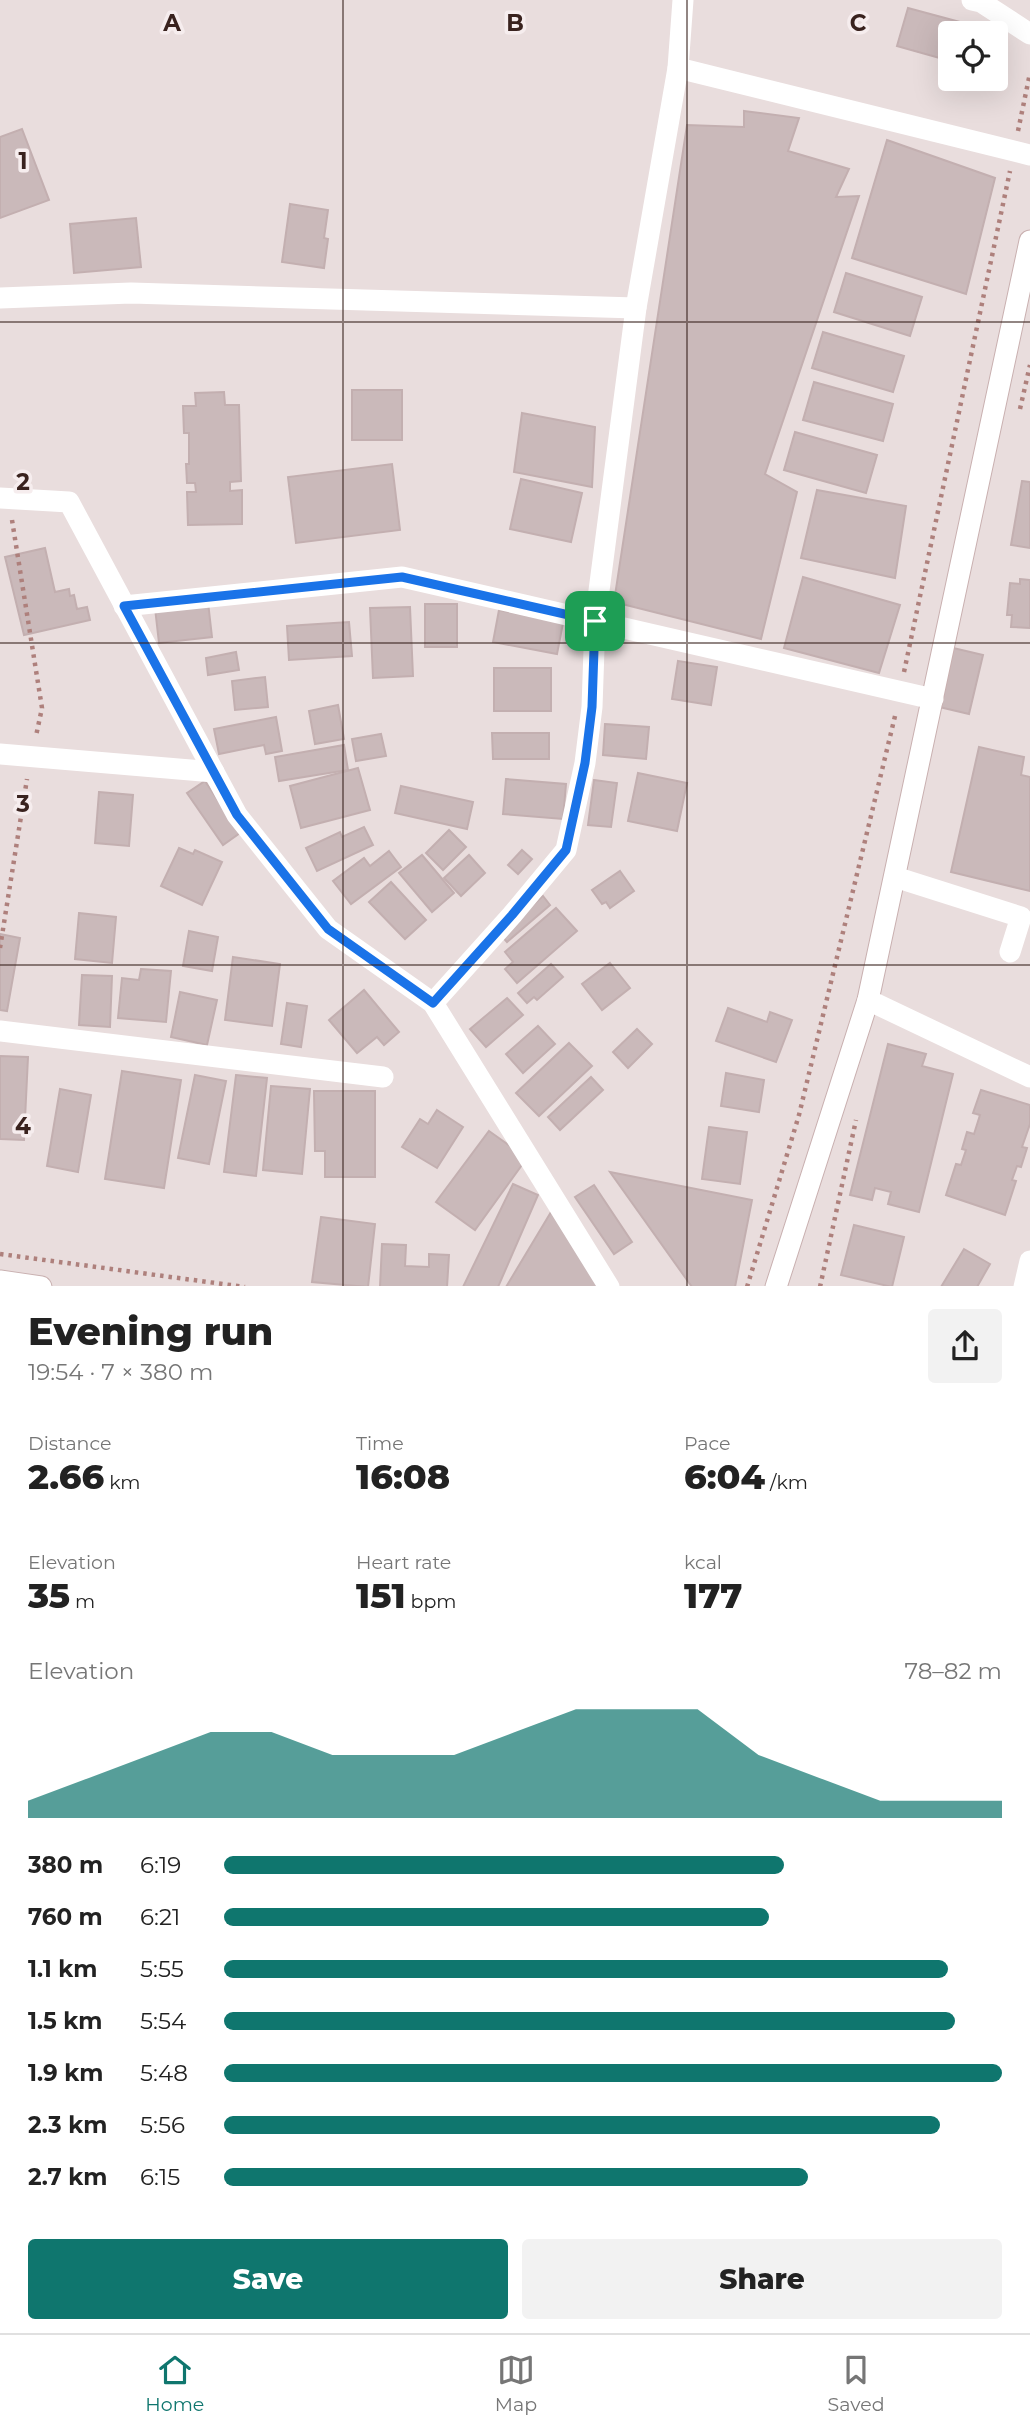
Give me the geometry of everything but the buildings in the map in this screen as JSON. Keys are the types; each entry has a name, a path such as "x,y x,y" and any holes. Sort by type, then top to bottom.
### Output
{"street":[{"path":"433,1003 566,850 585,763 592,707 595,621 636,308 678,68 683,0"},
{"path":"972,0 981,2 1030,34"},
{"path":"678,68 1030,155"},
{"path":"776,1286 868,1000 1030,241"},
{"path":"0,298 131,293 636,308"},
{"path":"4,498 68,502 237,815 328,929 433,1003 609,1286"},
{"path":"124,606 402,577 933,699"},
{"path":"0,754 214,772"},
{"path":"895,877 1021,917 1010,952"},
{"path":"868,1000 1030,1077"},
{"path":"0,1031 383,1077"},
{"path":"1024,1286 1030,1261"},
{"path":"0,1281 41,1286"}],"path":[{"path":"4,498 42,708 34,749"},
{"path":"0,948 28,775"},
{"path":"0,1254 245,1286"}],"route":[{"path":"402,577 595,621 592,707 585,763 566,850 433,1003 328,929 237,815 124,606 402,577"}]}
